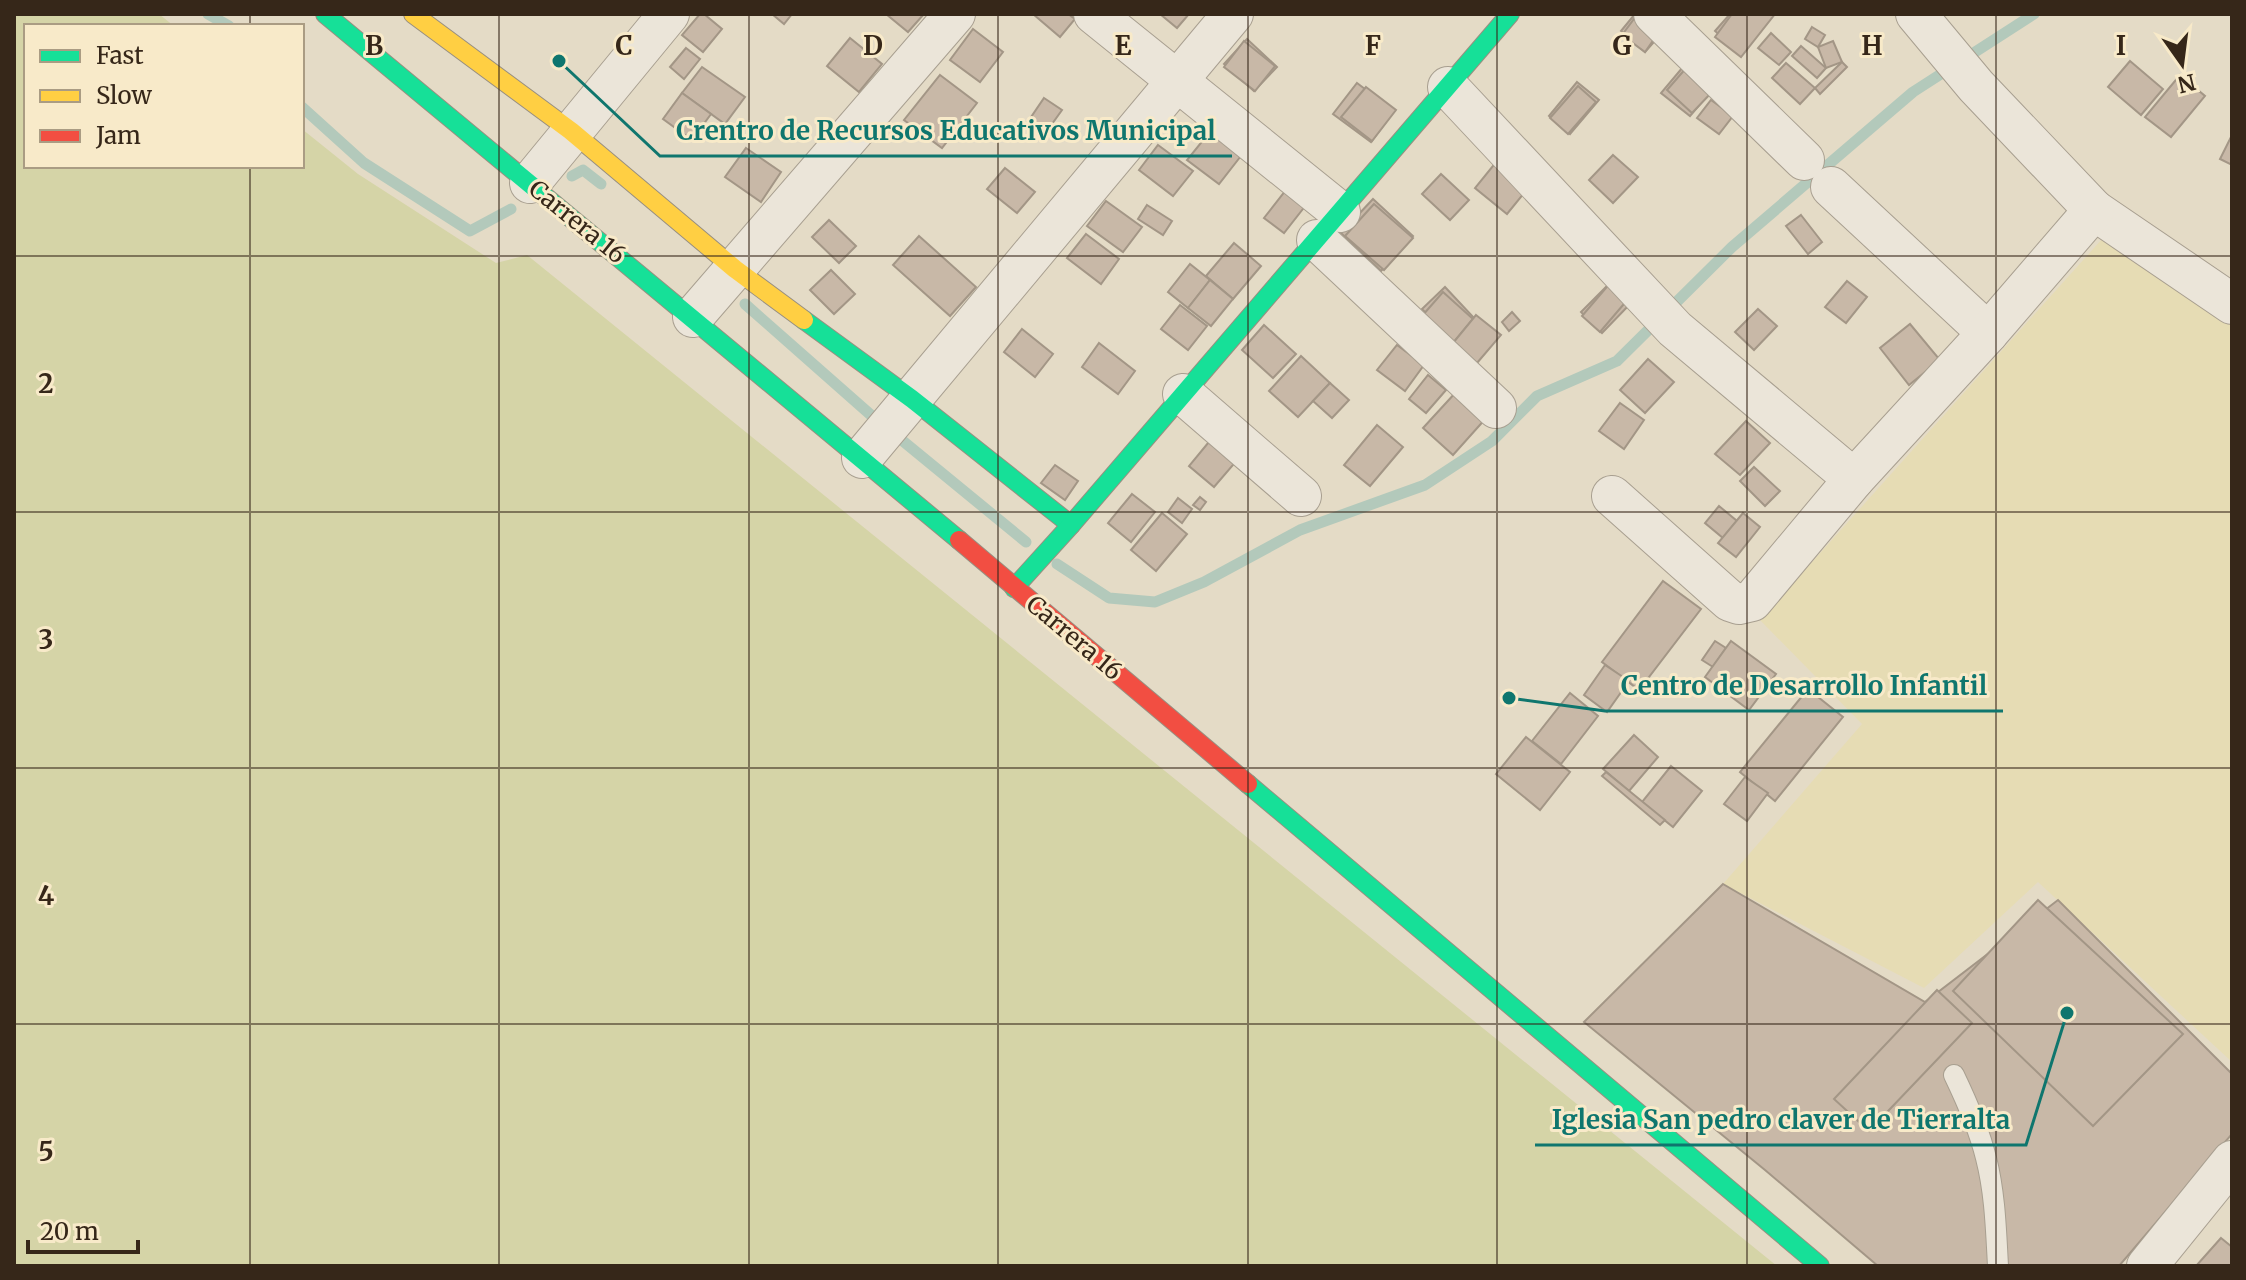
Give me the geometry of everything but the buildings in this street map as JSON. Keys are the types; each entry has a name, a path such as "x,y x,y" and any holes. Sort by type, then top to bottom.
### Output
{"main road":[{"path":"413,14 571,131 735,269 912,399 1071,525"},
{"path":"1014,588 1510,14"},
{"name":"Carrera 16","path":"338,18 530,183 862,458 1820,1266"}],"street":[{"path":"530,183 669,14"},
{"path":"693,317 955,14"},
{"path":"1094,14 1177,81 1328,226 1496,408"},
{"path":"862,458 1233,14"},
{"path":"1654,14 1817,174 1988,333"},
{"path":"1924,23 1976,86 2094,210 2227,288"},
{"path":"1448,87 1675,329 1854,479"},
{"path":"1612,496 1730,601 1739,604 1752,601 1854,479 1988,333 2094,210"},
{"path":"1183,394 1301,496"},
{"path":"2147,1266 2232,1161"}],"lane":[{"path":"1954,1075 1974,1118 1987,1159 1998,1266"}],"shaded area":[{"path":"2103,238 2232,319 2232,1062 2038,882 1924,988 1723,884 1862,724 1760,620"}],"green space":[{"path":"14,14 159,14 172,24 24,24 24,168 304,168 304,131 358,174 496,263 527,255 1777,1266 14,1266"}],"waterway":[{"path":"208,14 226,24"},
{"path":"1057,564 1109,598 1155,602 1204,582 1300,530 1425,485 1492,441 1537,396 1617,361 1732,247 1913,92 2034,14"},
{"path":"304,109 364,163 470,231 511,209"},
{"path":"572,176 583,170 601,184"},
{"path":"745,304 872,416"},
{"path":"898,437 1026,542"}],"traffic: fast":[{"path":"325,14 959,540"},
{"path":"1014,588 1510,14"},
{"path":"804,320 912,399 1071,525"},
{"path":"1248,784 1820,1266"}],"traffic: slow":[{"path":"413,14 571,131 735,269 804,320"}],"traffic: jam":[{"path":"959,540 1248,784"}],"place":[{"name":"Crentro de Recursos Educativos Municipal","path":"559,61"},
{"name":"Centro de Desarrollo Infantil","path":"1509,698"},
{"name":"Iglesia San pedro claver de Tierralta","path":"2067,1013"}]}
